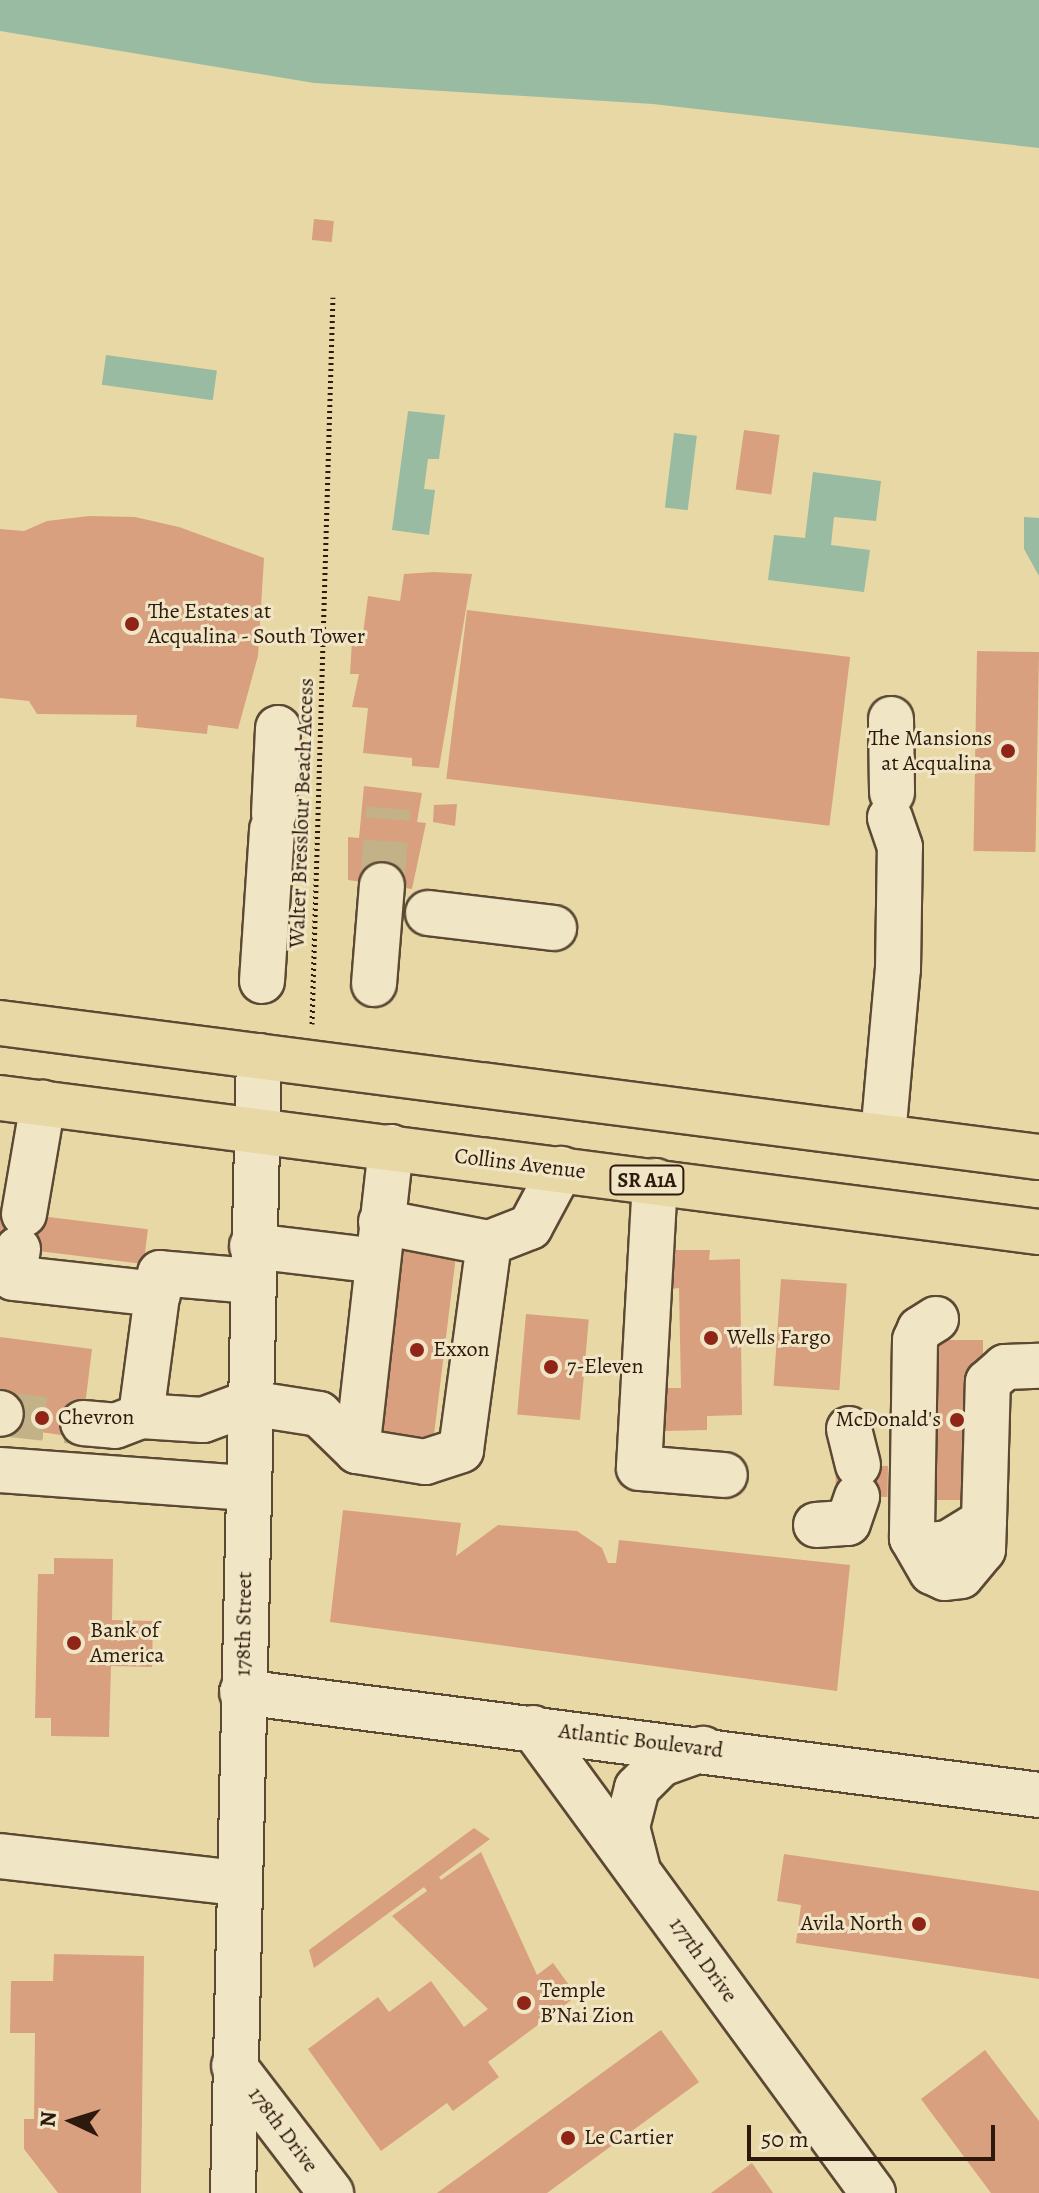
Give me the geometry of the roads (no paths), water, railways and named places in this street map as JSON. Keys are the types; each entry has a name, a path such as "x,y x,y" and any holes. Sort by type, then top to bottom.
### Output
{"main road":[{"path":"0,1023 1039,1157"},
{"name":"Collins Avenue","path":"0,1098 1039,1232"}],"street":[{"path":"883,1136 898,969 900,847 891,805 891,719"},
{"path":"262,981 278,728"},
{"path":"374,984 382,885"},
{"path":"428,913 554,928"},
{"name":"178th Street","path":"233,2193 242,1692 259,1056"},
{"path":"43,1103 14,1254 158,1294"},
{"path":"357,1451 391,1147"},
{"path":"141,1416 160,1273 252,1263 379,1241 489,1243 530,1227 561,1169"},
{"path":"655,1181 639,1468 725,1475"},
{"path":"83,1423 115,1426 141,1416 203,1420 249,1403 319,1414 357,1451 425,1462 461,1450 489,1243"},
{"path":"936,1319 920,1329 915,1340 912,1538 932,1572 945,1578 961,1576 983,1550 988,1382 1005,1367 1039,1366"},
{"path":"816,1525 848,1523 855,1464"},
{"path":"0,1470 247,1488"},
{"name":"Atlantic Boulevard","path":"242,1692 705,1749 1039,1795"},
{"name":"177th Drive","path":"533,1728 873,2193"},
{"path":"639,1873 627,1827 637,1788 661,1764 705,1749"},
{"path":"1039,1786 1039,1795"},
{"path":"9,1865 238,1883"},
{"name":"178th Drive","path":"234,2066 331,2193"}],"tunnel":[{"path":"382,885 388,808"},
{"path":"1,1414 83,1423"}],"place":[{"name":"The Estates at Acqualina - South Tower","path":"132,624"},
{"name":"The Mansions at Acqualina","path":"1008,751"},
{"name":"Wells Fargo","path":"711,1338"},
{"name":"Exxon","path":"417,1350"},
{"name":"7-Eleven","path":"551,1367"},
{"name":"Chevron","path":"42,1418"},
{"name":"McDonald's","path":"957,1420"},
{"name":"Bank of America","path":"74,1643"},
{"name":"Avila North","path":"919,1924"},
{"name":"Temple B’Nai Zion","path":"524,2003"},
{"name":"Le Cartier","path":"568,2138"}]}
